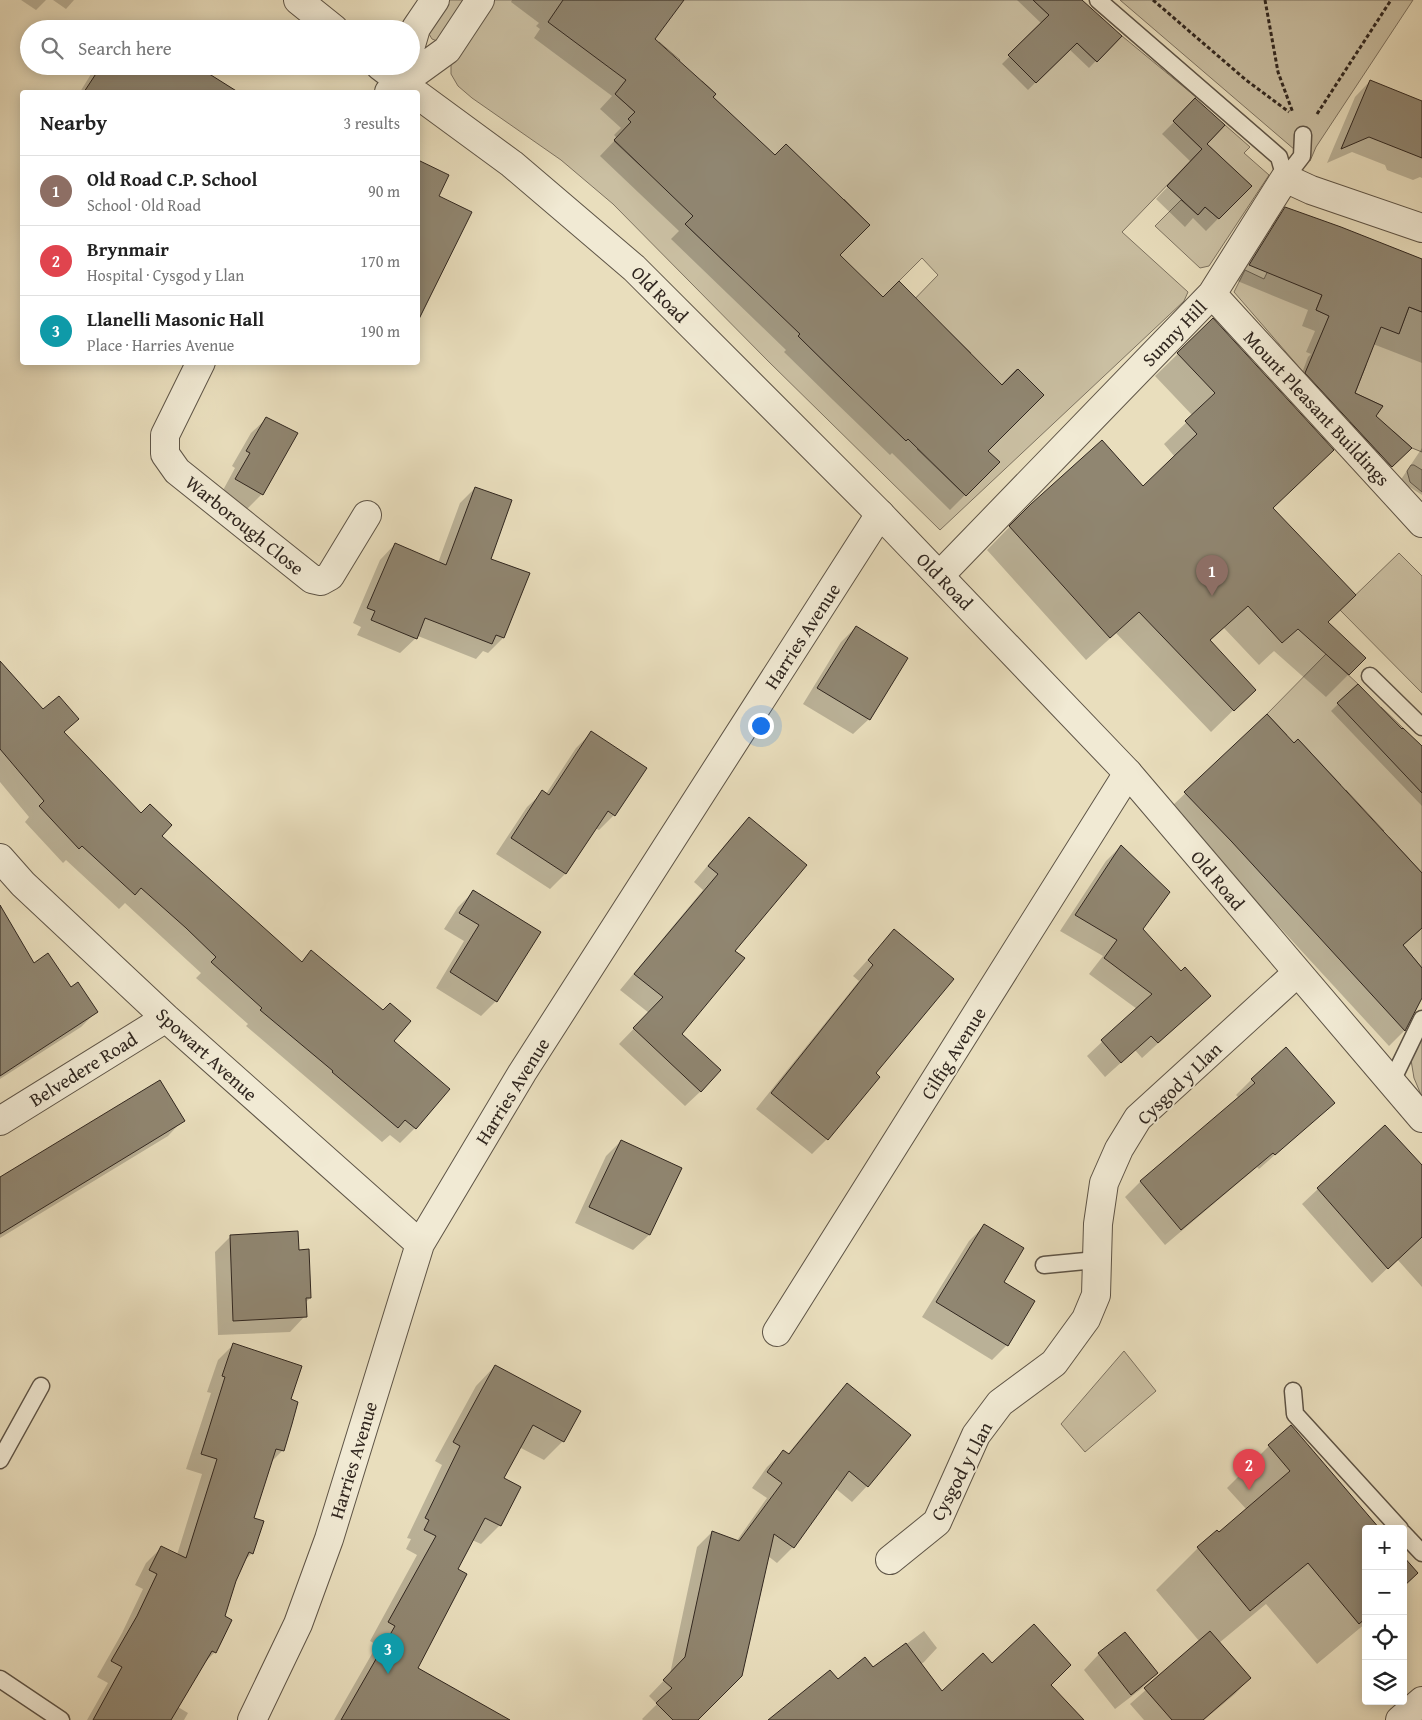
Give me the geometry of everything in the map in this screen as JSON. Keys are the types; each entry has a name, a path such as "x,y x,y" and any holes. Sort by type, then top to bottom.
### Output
{"street":[{"path":"298,0 323,20"},
{"path":"420,22 435,0"},
{"path":"420,73 448,50 480,0"},
{"name":"Old Road","path":"391,75 405,86"},
{"path":"405,86 418,75"},
{"name":"Old Road","path":"420,97 512,164 634,268 940,575 1128,773 1422,1118"},
{"path":"1285,178 1311,190 1422,228"},
{"name":"Sunny Hill","path":"940,575 1212,294 1285,178"},
{"name":"Mount Pleasant Buildings","path":"1212,294 1422,523"},
{"name":"Warborough Close","path":"199,365 164,435 164,454 177,471 312,579 321,581 330,576 367,515"},
{"name":"Harries Avenue","path":"252,1720 298,1624 329,1539 420,1244 522,1073 880,514"},
{"name":"Cilfig Avenue","path":"777,1332 1128,773"},
{"name":"Spowart Avenue","path":"0,858 22,884 166,1018 420,1244"},
{"name":"Cysgod y Llan","path":"890,1560 937,1522 976,1435 1000,1403 1054,1363 1086,1319 1096,1294 1098,1224 1104,1183 1119,1149 1138,1118 1297,973"},
{"name":"Belvedere Road","path":"0,1121 166,1018"},
{"path":"1400,1720 1422,1701"}],"lane":[{"path":"1098,0 1279,157 1285,178"},
{"path":"1285,178 1302,156 1303,135"},
{"path":"1370,676 1422,728"},
{"path":"1391,1083 1422,1019"},
{"path":"1044,1265 1096,1260"},
{"path":"0,1460 41,1386"},
{"path":"1293,1391 1295,1414 1396,1525"},
{"path":"1407,1536 1422,1553"},
{"path":"0,1679 61,1720"}],"path":[{"path":"1153,0 1246,80 1294,116 1278,72 1265,0"},
{"path":"1303,135 1391,0"}],"shaded area":[{"path":"449,0 469,0 437,41 432,39 429,34 430,28"},
{"path":"487,0 1033,0 1049,15 1008,55 1036,83 1077,43 1097,62 1122,36 1196,97 1173,121 1202,149 1122,232 1188,292 1184,301 940,530 768,361 613,204 561,160 472,98 458,86 451,74 451,58","holes":["659,42 680,60 656,89 677,108 702,81 716,94 689,126 645,170 614,141 631,122 628,119 635,112 615,94","786,144 812,170 767,238 734,271 685,224 730,201","844,199 870,225 814,281 788,255","922,258 938,275 874,341 883,350 848,385 798,336 832,301 870,285 883,297","944,327 971,353 930,395 941,407 906,441 857,392 902,369","1017,369 1044,395 988,451 999,463 966,496 917,449 951,414 962,426"]},
{"path":"1120,0 1413,0 1316,147 1310,161"},
{"path":"1225,125 1250,147 1244,153 1269,175 1209,266 1200,268 1155,226 1181,200 1198,215 1205,207 1219,219 1251,186 1207,144"},
{"path":"1276,254 1328,280 1316,310 1328,315 1341,283 1399,333 1409,307 1422,312 1422,452 1412,448 1393,431 1373,449 1350,423 1358,415 1383,406 1355,393 1366,365 1343,357 1319,341 1305,374 1234,292 1245,270 1264,279"},
{"path":"1411,465 1422,470 1422,492 1410,482 1407,471"},
{"path":"1399,553 1422,576 1422,693 1340,610"},
{"path":"1326,654 1358,684 1338,703 1360,726 1381,707 1403,728 1381,749 1422,792 1422,873 1389,837 1342,880 1336,874 1384,831 1346,790 1299,834 1294,828 1341,785 1298,739 1249,785 1242,778 1287,735 1267,714"},
{"path":"1422,928 1422,968 1403,945"},
{"path":"1422,1028 1422,1097 1414,1078 1411,1060"},
{"path":"1124,1351 1156,1391 1085,1452 1061,1424"}],"building":[{"path":"563,0 684,0 655,39 716,94 713,97 775,155 786,144 870,225 840,255 883,297 899,281 1002,385 1018,369 1044,395 988,451 1000,462 966,496 908,439 906,441 848,385 798,336 800,334 685,224 693,216 614,140 631,122 628,119 635,112 615,94 626,80 548,22"},
{"path":"1033,0 1082,0 1122,36 1097,62 1077,43 1036,83 1008,55 1049,15"},
{"path":"95,75 211,75 235,90 85,90"},
{"path":"1370,80 1422,101 1422,158 1369,137 1341,149"},
{"path":"1195,98 1225,125 1207,144 1252,186 1219,219 1205,207 1198,215 1167,186 1202,149 1173,121"},
{"path":"420,161 449,175 439,196 472,212 420,317"},
{"path":"1285,207 1422,259 1422,312 1409,307 1399,334 1381,327 1355,393 1383,406 1376,416 1412,448 1392,467 1305,373 1329,316 1316,310 1322,295 1249,265"},
{"path":"1213,318 1334,450 1273,508 1356,595 1328,622 1366,658 1349,675 1298,629 1282,643 1248,606 1210,640 1256,690 1234,711 1139,612 1110,638 1009,526 1102,440 1143,486 1197,434 1185,421 1215,393 1177,353"},
{"path":"266,417 298,433 263,495 235,479 250,453 246,451"},
{"path":"475,487 512,500 491,559 530,573 504,638 496,635 492,644 425,618 417,639 371,620 375,611 367,608 395,543 446,565"},
{"path":"856,626 908,658 870,720 817,688"},
{"path":"0,661 43,709 59,696 79,719 64,732 141,813 150,804 172,825 162,836 302,962 311,950 383,1010 390,1003 411,1021 394,1041 450,1089 416,1129 405,1120 398,1128 332,1072 260,1010 262,1008 211,962 216,957 186,928 141,888 135,895 82,846 79,849 39,806 44,801 0,749"},
{"path":"1358,684 1402,729 1422,746 1422,793 1337,703"},
{"path":"1267,714 1294,743 1298,739 1422,873 1422,928 1403,945 1422,968 1422,998 1405,1031 1184,792"},
{"path":"591,731 647,768 615,816 608,811 566,874 511,838 542,790 549,795"},
{"path":"749,817 807,865 735,951 745,958 682,1034 721,1070 701,1092 633,1028 663,997 634,974 718,874 708,866"},
{"path":"1121,845 1170,892 1143,929 1181,971 1185,967 1211,996 1158,1043 1151,1036 1121,1063 1101,1040 1152,994 1104,958 1117,940 1075,915"},
{"path":"473,890 541,932 497,1002 450,972 479,925 459,913"},
{"path":"0,905 34,963 48,953 71,987 78,982 98,1012 0,1076"},
{"path":"894,929 954,979 876,1073 880,1077 828,1140 771,1093 873,965 868,960"},
{"path":"1286,1047 1335,1103 1275,1155 1273,1153 1181,1230 1140,1181 1255,1083 1251,1079"},
{"path":"160,1080 185,1121 0,1234 0,1177"},
{"path":"1385,1125 1422,1165 1422,1237 1388,1269 1317,1188"},
{"path":"621,1140 682,1168 650,1235 589,1207"},
{"path":"984,1224 1024,1248 1004,1282 1035,1301 1008,1346 936,1302"},
{"path":"298,1231 299,1250 309,1249 311,1298 306,1298 307,1317 233,1321 230,1235"},
{"path":"233,1343 302,1366 291,1399 298,1402 284,1451 276,1449 254,1518 264,1521 253,1554 249,1552 236,1581 225,1616 232,1620 216,1653 212,1651 171,1720 93,1720 122,1667 111,1661 137,1616 157,1574 149,1570 161,1546 186,1558 217,1459 201,1454 225,1377 222,1376"},
{"path":"495,1365 581,1411 564,1442 533,1425 504,1478 521,1487 501,1526 485,1518 458,1569 467,1574 418,1668 510,1720 341,1720 395,1626 388,1622 436,1536 424,1530 429,1520 425,1518 460,1446 453,1442"},
{"path":"847,1383 911,1435 868,1487 849,1471 794,1548 774,1534 742,1676 698,1720 673,1720 656,1703 672,1688 663,1680 685,1657 712,1531 739,1541 782,1483 767,1472 783,1450 789,1454"},
{"path":"1291,1425 1377,1525 1362,1525 1362,1621 1359,1624 1308,1563 1250,1611 1197,1547 1217,1530 1219,1532 1290,1471 1268,1445"},
{"path":"1407,1561 1418,1573 1407,1583"},
{"path":"1034,1624 1071,1665 1051,1685 1084,1720 768,1720 830,1670 838,1679 865,1657 873,1667 906,1643 942,1691 983,1653 992,1663"},
{"path":"1210,1631 1251,1678 1203,1720 1172,1720 1144,1688"},
{"path":"1125,1632 1158,1673 1131,1695 1098,1653"}],"place":[{"name":"Old Road C.P. School","path":"1212,596"},
{"name":"Brynmair","path":"1249,1490"},
{"name":"Llanelli Masonic Hall","path":"388,1674"}]}
